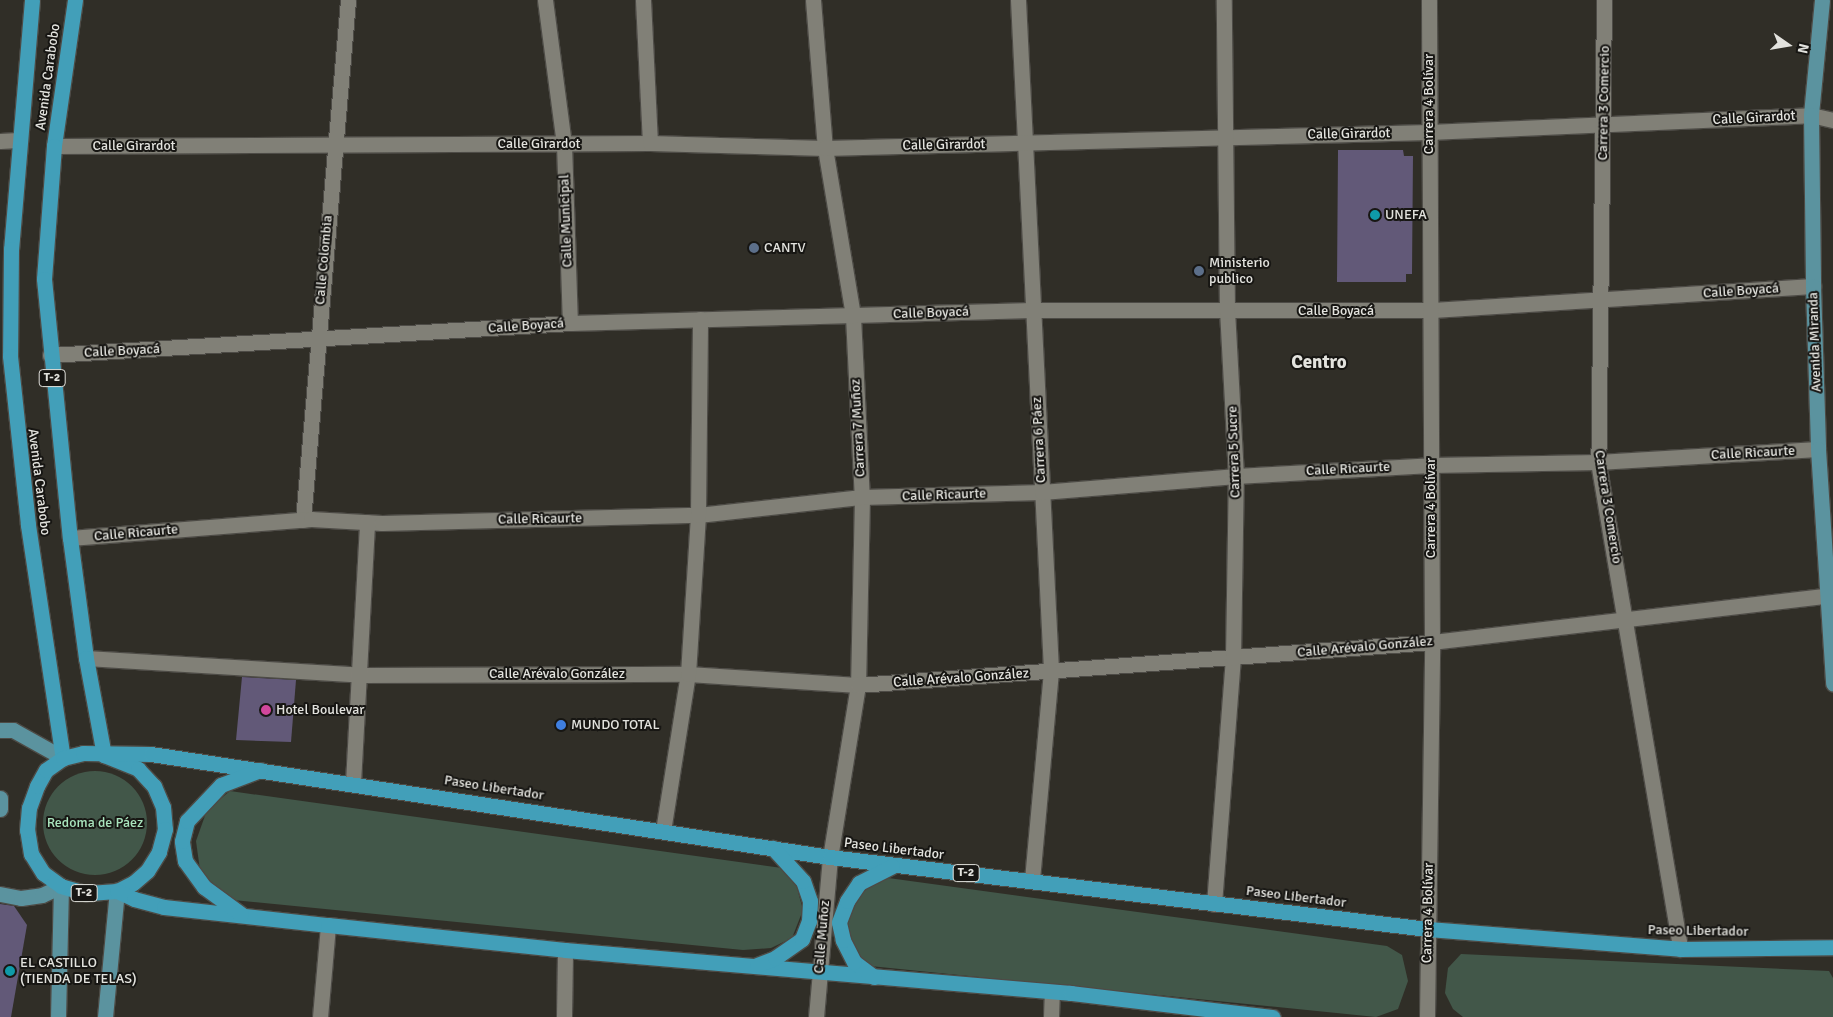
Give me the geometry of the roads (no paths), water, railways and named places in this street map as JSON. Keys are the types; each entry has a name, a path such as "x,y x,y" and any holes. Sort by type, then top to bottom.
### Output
{"highway":[{"name":"Avenida Carabobo","path":"32,0 18,140 5,356 63,758"},
{"name":"Avenida Carabobo","path":"75,0 54,146 44,279 50,355 70,538 86,658 104,755"},
{"name":"T-2","path":"83,753 104,755 138,769 154,786 164,814 165,829 159,852 147,871 117,891 84,894 61,886 42,873 31,854 27,830 29,808 37,786 46,770 63,758 83,753"},
{"name":"Paseo Libertador","path":"104,755 151,754 353,782 830,858 1032,880 1428,929 1680,949 1833,947"},
{"path":"242,915 204,887 185,861 182,841 187,822 221,786 260,770"},
{"path":"756,966 775,958 802,939 810,921 810,901 803,881 773,848"},
{"path":"874,977 854,962 843,940 839,922 847,901 858,883 892,866"},
{"name":"T-2","path":"117,891 134,899 164,907 328,925 565,950 1052,992 1229,1015 1273,1017"},
{"path":"1812,948 1833,960"}],"main road":[{"name":"Avenida Miranda","path":"1822,0 1811,115 1813,286 1818,449 1830,595 1833,684"},
{"path":"0,730 13,730 63,758"},
{"path":"0,798 0,809"},
{"path":"0,894 21,898 42,895 61,886 58,1017"},
{"path":"105,1017 117,891"}],"street":[{"name":"Calle Colombia","path":"303,520 317,339 348,0"},
{"name":"Calle Municipal","path":"545,0 564,144 570,323"},
{"path":"643,0 650,143"},
{"name":"Carrera 7 Muñoz","path":"813,0 825,148 853,316 862,497 858,685 830,858"},
{"name":"Carrera 6 Páez","path":"1018,0 1051,671 1032,880"},
{"name":"Carrera 5 Sucre","path":"1214,904 1233,658 1236,476 1228,311 1228,137 1224,0"},
{"name":"Carrera 4 Bolívar","path":"1427,1017 1432,642 1432,310 1429,0"},
{"name":"Carrera 3 Comercio","path":"1604,0 1604,125 1598,300 1598,462 1626,619 1680,949"},
{"name":"Calle Girardot","path":"54,146 650,143 825,148 1429,132 1811,115 1833,120"},
{"path":"0,141 18,140"},
{"name":"Calle Boyacá","path":"50,355 570,323 1032,310 1432,310 1813,286"},
{"path":"663,830 688,674 698,516 700,319"},
{"name":"Calle Ricaurte","path":"70,538 303,520 367,522 698,516 862,497 1042,492 1236,476 1431,465 1598,462 1818,449"},
{"path":"353,782 361,675 367,522"},
{"name":"Calle Arévalo González","path":"86,658 361,675 688,674 858,685 1432,642 1830,595"},
{"name":"Calle Muñoz","path":"816,1017 830,858"},
{"path":"320,1017 328,925"},
{"path":"564,1017 565,950"},
{"path":"1051,1017 1052,992"}],"place":[{"name":"UNEFA","path":"1375,215"},
{"name":"CANTV","path":"754,248"},
{"name":"Ministerio publico","path":"1199,271"},
{"name":"Hotel Boulevar","path":"266,710"},
{"name":"MUNDO TOTAL","path":"561,725"},
{"name":"EL CASTILLO (TIENDA DE TELAS)","path":"10,971"}],"district":[{"name":"Centro","path":"1319,363"}],"park label":[{"name":"Redoma de Páez","path":"95,823"}]}
